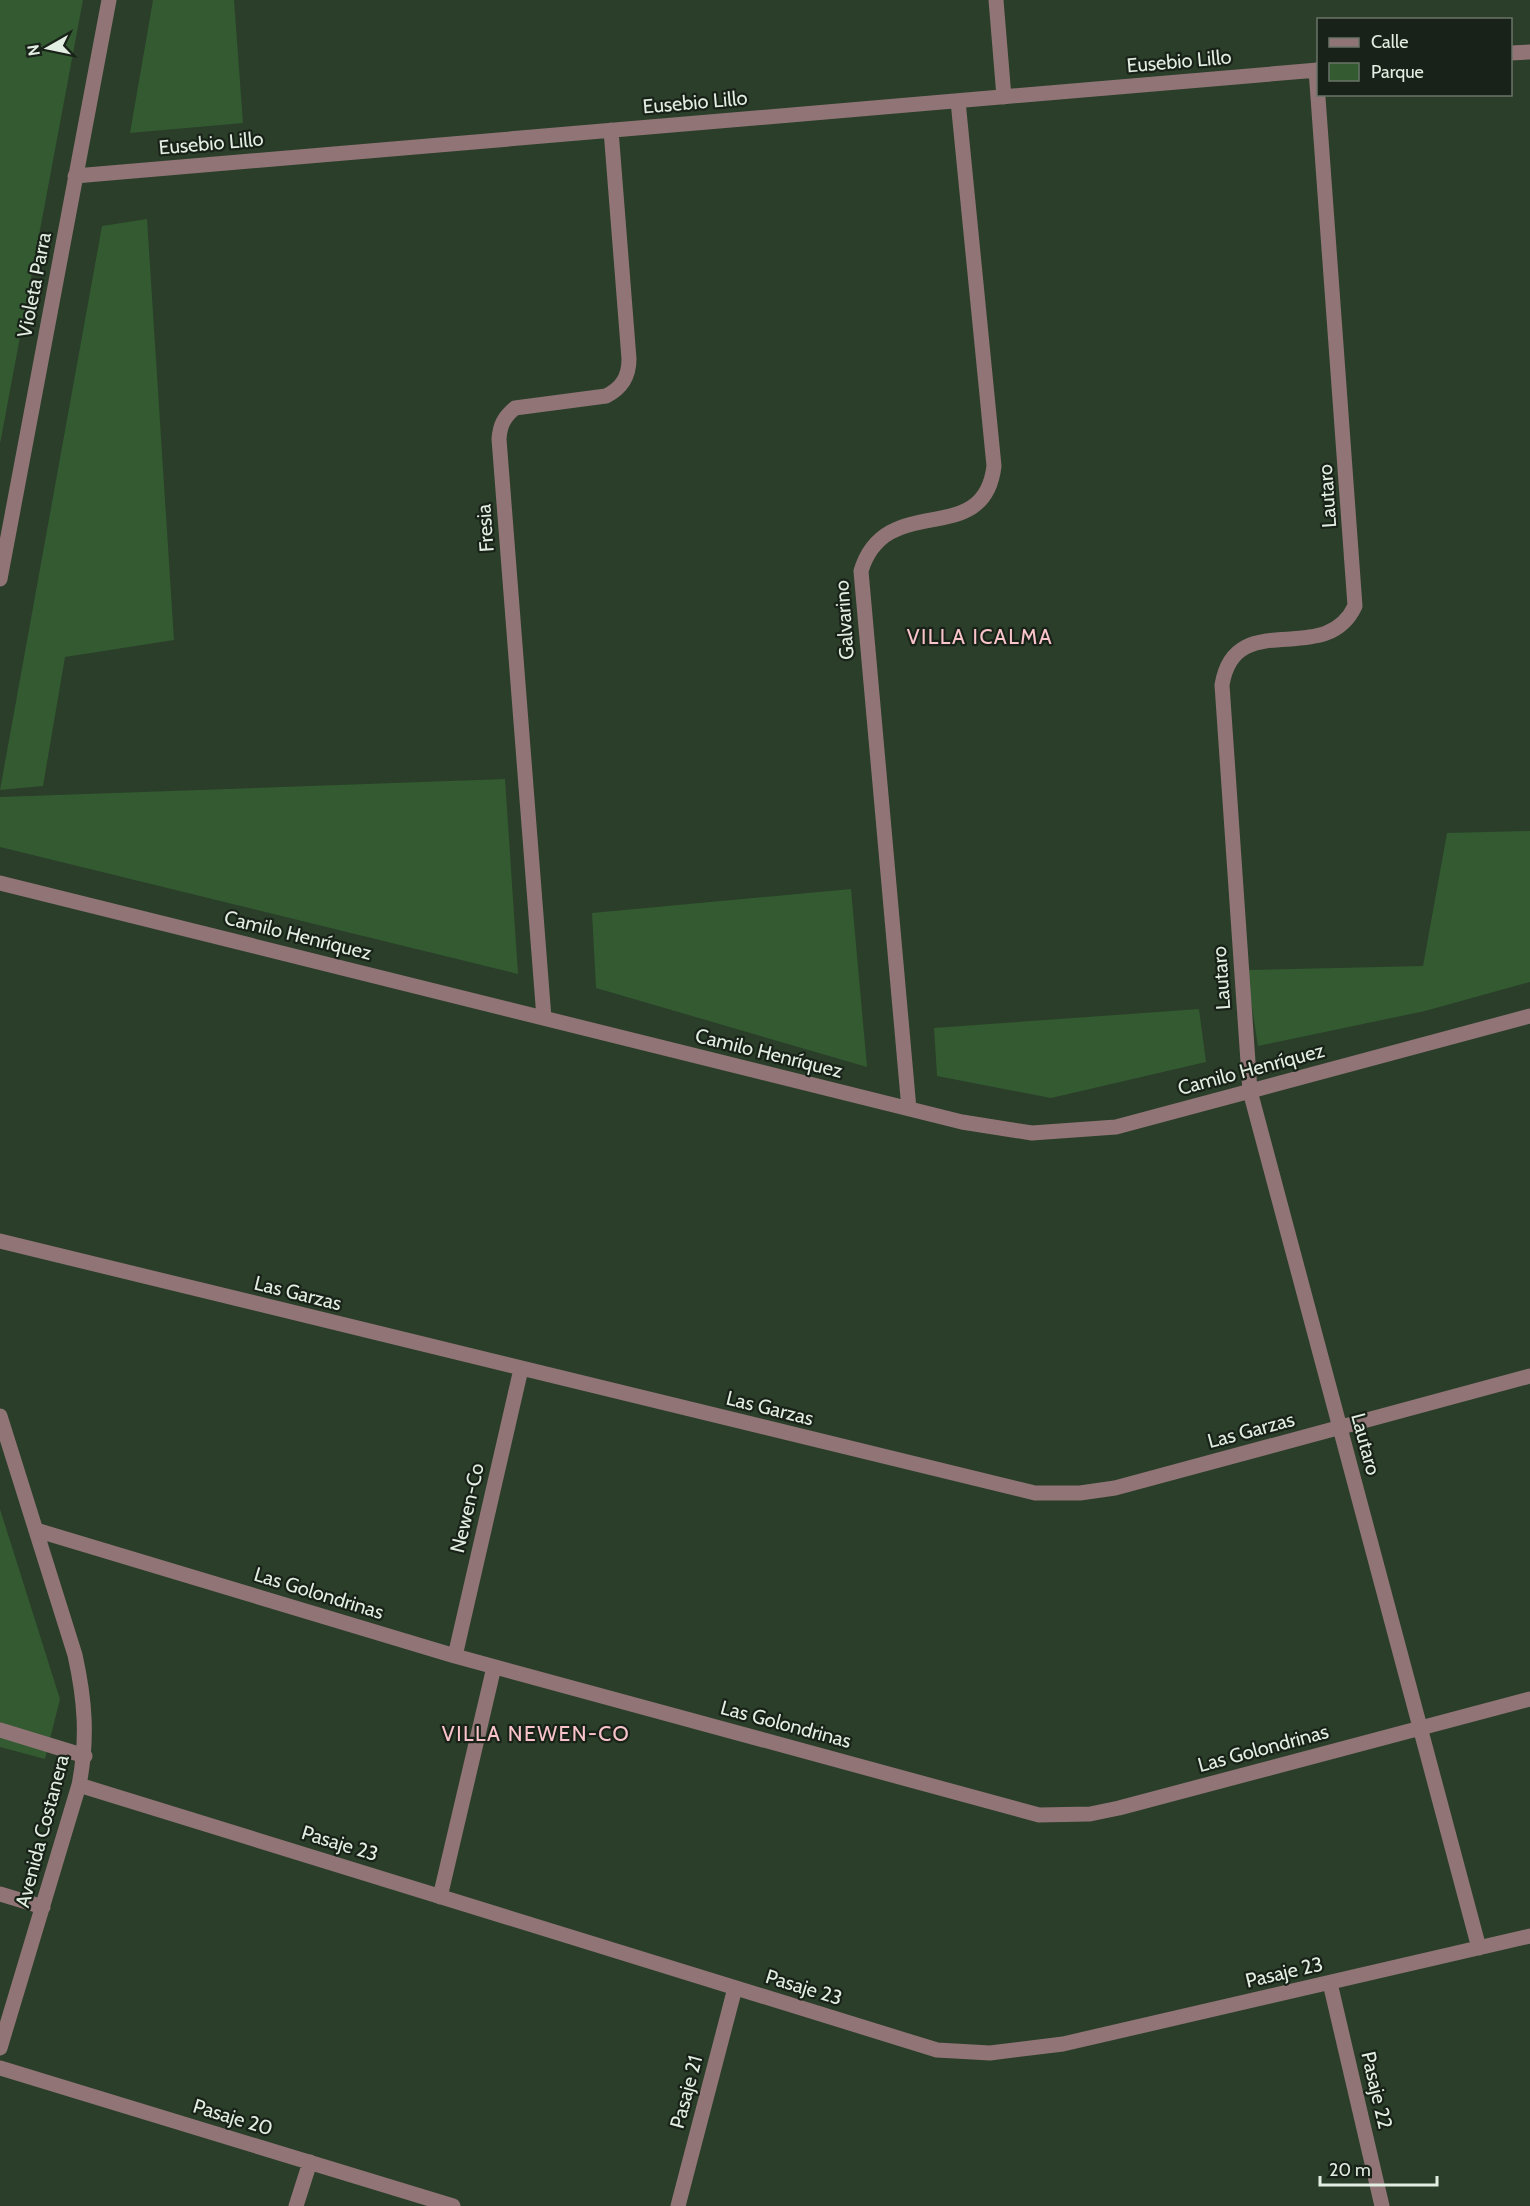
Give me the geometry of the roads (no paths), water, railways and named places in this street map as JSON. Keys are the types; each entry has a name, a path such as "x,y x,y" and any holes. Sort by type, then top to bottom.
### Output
{"street":[{"name":"Violeta Parra","path":"0,579 109,0"},
{"path":"996,0 1004,97"},
{"path":"1512,53 1530,52"},
{"name":"Eusebio Lillo","path":"75,176 1317,70"},
{"name":"Lautaro","path":"1319,96 1355,606 1348,620 1331,633 1248,645 1231,658 1224,670 1222,696 1250,1090 1479,1948"},
{"name":"Galvarino","path":"909,1109 861,571 873,544 883,535 907,525 964,513 982,500 993,478 993,454 958,101"},
{"name":"Fresia","path":"544,1018 499,439 503,421 515,408 606,396 615,392 627,377 629,359 610,130"},
{"name":"Camilo Henríquez","path":"0,883 997,1130 1032,1133 1072,1132 1116,1127 1530,1016"},
{"name":"Las Garzas","path":"0,1241 1035,1493 1080,1493 1115,1488 1530,1376"},
{"name":"Newen-Co","path":"454,1656 521,1369"},
{"name":"Avenida Costanera","path":"0,1416 83,1689 86,1725 85,1756 80,1785 0,2048"},
{"name":"Las Golondrinas","path":"36,1530 454,1656 1039,1815 1090,1814 1119,1808 1530,1699"},
{"path":"440,1897 495,1667"},
{"path":"0,1730 85,1756"},
{"name":"Pasaje 23","path":"80,1785 937,2050 990,2053 1063,2044 1530,1936"},
{"path":"0,1894 43,1907"},
{"name":"Pasaje 22","path":"1330,1983 1382,2206"},
{"name":"Pasaje 21","path":"678,2206 735,1988"},
{"name":"Pasaje 20","path":"0,2068 453,2206"},
{"path":"296,2206 310,2162"}],"district":[{"name":"VILLA ICALMA","path":"980,637"},
{"name":"VILLA NEWEN-CO","path":"536,1734"}]}
